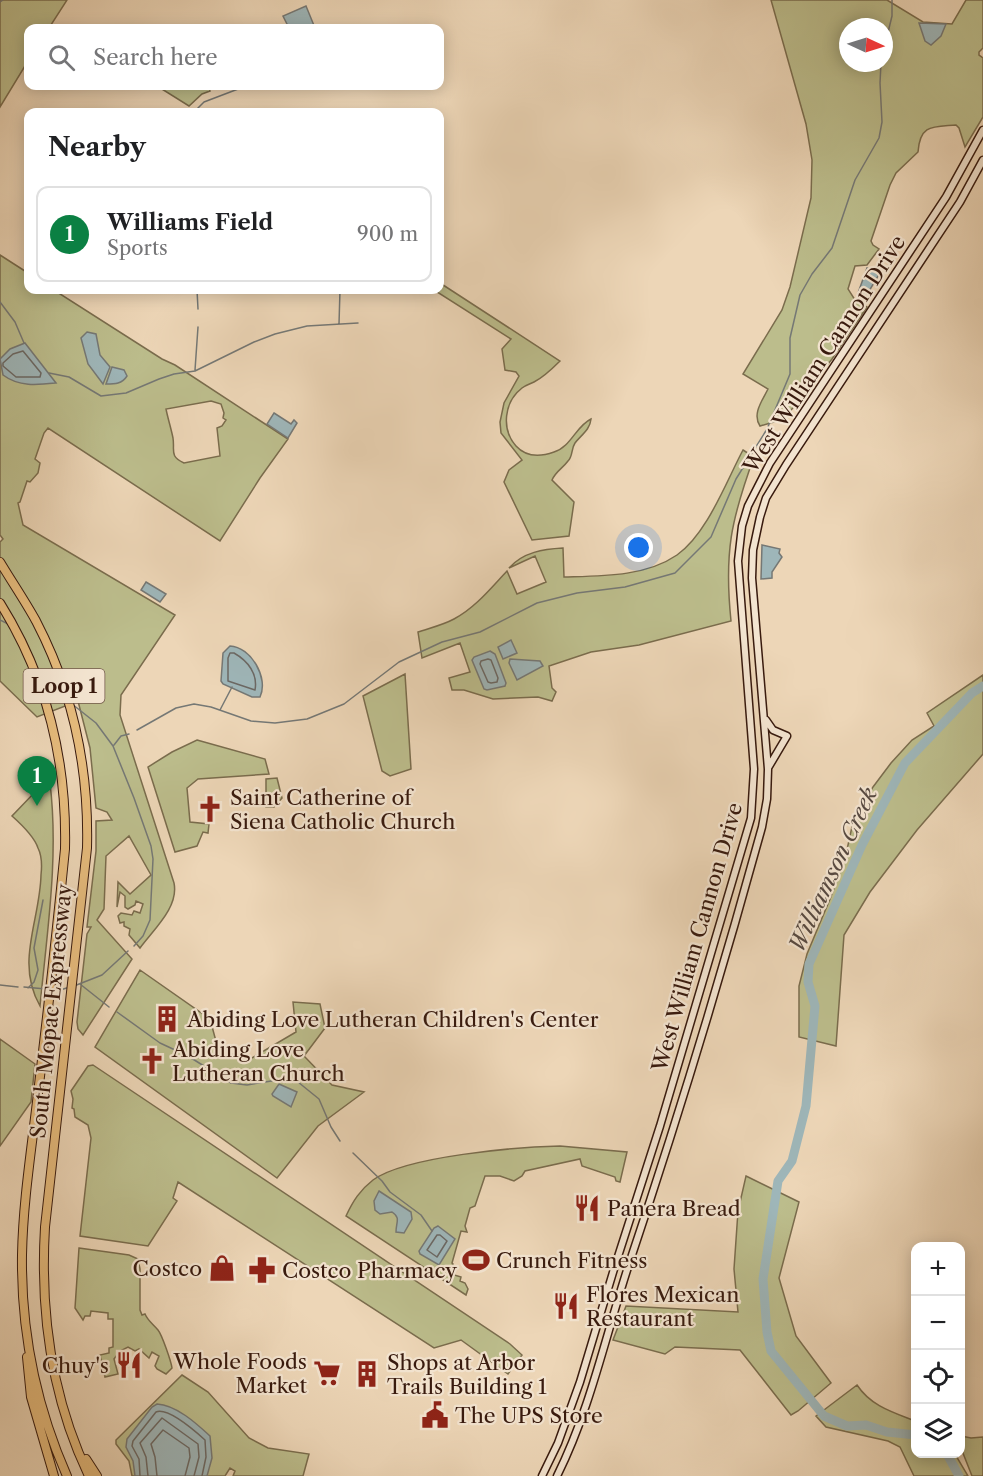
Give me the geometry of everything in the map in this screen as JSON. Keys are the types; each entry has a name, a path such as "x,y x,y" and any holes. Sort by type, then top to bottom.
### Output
{"highway":[{"name":"South Mopac Expressway","path":"0,562 35,620 48,647 66,692 84,767 88,822 87,848 43,1253 46,1322 50,1350 65,1414 89,1476"},
{"name":"South Mopac Expressway","path":"0,603 29,655 48,707 58,749 64,794 65,849 22,1253 26,1337 47,1423 67,1476"},
{"path":"26,1337 31,1397 54,1476"},
{"path":"78,1448 97,1476"}],"main road":[{"name":"West William Cannon Drive","path":"542,1476 570,1411 660,1126 751,818 754,769 738,561 742,526 748,506 770,463 946,197 983,130"},
{"name":"West William Cannon Drive","path":"557,1476 584,1412 630,1260 653,1196 764,817 768,769 752,564 755,537 766,498 960,202 983,160"},
{"path":"764,716 770,727 787,736 768,769"},
{"path":"617,1257 630,1260"}],"green space":[{"path":"0,0 67,0 52,24 24,24 24,68 0,107"},
{"path":"771,0 887,0 923,22 952,24 966,0 983,0 983,48 979,55 983,58 983,117 965,147 956,125 934,127 922,136 918,152 896,173 890,185 871,241 879,249 867,265 855,266 848,289 855,300 867,307 832,359 788,414 777,421 760,426 757,412 768,389 743,374 782,310 790,287 811,198 812,160 806,124"},
{"path":"163,90 210,90 189,106"},
{"path":"0,255 24,270 24,294 60,294 288,439 220,541 48,428 35,459 40,463 38,473 30,482 27,481 18,503 23,525 175,615 121,695 120,715 175,892 164,917 140,948 129,935 130,929 124,926 124,922 120,923 118,916 121,913 132,915 134,911 140,913 143,904 136,901 135,905 128,909 125,907 125,896 120,892 117,907 118,882 130,894 151,875 129,836 106,856 104,909 97,920 132,959 83,1035 78,1029 77,1022 87,934 91,927 87,927 96,851 96,821 112,820 107,812 96,808 90,748 78,701 37,717 0,681 0,542 3,539 0,535","holes":["211,401 221,404 223,418 226,420 222,426 217,428 220,456 184,463 176,458 166,409"]},
{"path":"444,286 560,361 541,378 522,388 511,401 507,416 508,432 520,450 534,455 554,452 565,446 581,426 591,419 587,429 574,445 570,459 552,480 574,502 569,536 532,540 504,482 509,470 522,460 501,433 500,422 504,403 519,376 516,372 505,370 502,349 511,339 440,294 444,294"},
{"path":"743,450 754,457 731,537 728,576 731,621 639,645 591,652 549,666 552,688 556,692 552,701 538,697 493,699 464,690 452,690 449,678 470,672 460,643 422,658 418,632 445,623 462,614 507,571 517,594 546,582 535,556 509,568 527,555 563,548 564,577 622,574 651,568 677,555 688,546 707,521"},
{"path":"405,674 411,769 390,776 382,771 363,696"},
{"path":"983,675 983,754 917,830 870,892 844,935 836,1046 799,1037 799,986 807,954 845,859 853,822 873,787 891,763 912,740 934,726 927,713"},
{"path":"197,740 265,759 269,774 198,779 187,788 190,822 209,824 208,833 203,832 197,846 175,852 148,767"},
{"path":"277,778 282,798 274,807 266,807 266,779"},
{"path":"50,783 53,867 40,1006 29,973 29,957 40,892 41,858 34,839 12,816 34,793"},
{"path":"140,970 210,1019 217,1045 245,1062 296,1032 293,1002 320,1004 325,1028 304,1056 332,1085 364,1092 318,1126 277,1178 95,1047"},
{"path":"0,1039 35,1064 31,1102 0,1146"},
{"path":"93,1065 510,1344 522,1355 508,1374 461,1340 434,1348 178,1182 173,1198 177,1201 148,1246 80,1236 91,1138 88,1125 75,1117 71,1091 88,1066"},
{"path":"560,1146 627,1152 620,1182 616,1181 615,1177 582,1166 580,1159 525,1171 514,1181 500,1176 485,1176 475,1206 470,1208 465,1226 467,1232 461,1231 452,1263 451,1274 461,1277 460,1281 465,1283 468,1289 466,1295 346,1216 354,1201 373,1180 410,1165 463,1154"},
{"path":"746,1176 799,1202 779,1278 796,1336 831,1383 791,1415 740,1350 675,1347 665,1354 613,1340 626,1306 738,1312 734,1269 738,1211"},
{"path":"79,1248 129,1255 138,1259 140,1310 142,1315 145,1314 158,1330 164,1342 172,1368 166,1374 155,1366 159,1356 152,1352 149,1358 139,1349 135,1351 128,1347 120,1351 114,1359 118,1374 105,1377 100,1355 109,1353 109,1348 113,1347 113,1319 108,1319 108,1313 91,1311 90,1316 85,1316 83,1320 75,1308"},
{"path":"182,1375 208,1392 249,1438 268,1448 309,1454 303,1476 233,1476 235,1471 230,1468 225,1476 132,1476 129,1461 116,1444 116,1440"},
{"path":"857,1385 875,1403 911,1419 911,1458 957,1458 968,1476 914,1476 900,1447 888,1441 826,1427 816,1416"},
{"path":"965,1437 983,1437 983,1476 972,1476 965,1458"}],"water":[{"path":"306,6 313,24 287,24 283,16"},
{"path":"919,23 946,24 941,36 931,45 925,41"},
{"path":"867,268 880,273 866,296 862,297 858,293"},
{"path":"87,332 96,334 100,355 110,367 103,384 88,364 81,338"},
{"path":"25,343 56,383 35,385 15,382 3,375 0,359 10,349"},
{"path":"112,367 124,370 127,376 121,382 106,384"},
{"path":"274,413 291,424 294,420 297,423 288,438 267,424"},
{"path":"762,545 780,549 779,553 782,557 772,572 772,578 761,579"},
{"path":"146,582 166,594 160,602 141,590"},
{"path":"511,640 517,653 503,659 498,647"},
{"path":"230,646 245,652 256,665 262,681 260,697 252,697 221,681 223,653"},
{"path":"490,651 495,654 506,683 505,686 487,690 484,689 472,660"},
{"path":"510,659 540,661 543,666 517,680 509,663"},
{"path":"279,1084 297,1092 291,1107 273,1096"},
{"path":"379,1191 411,1212 412,1219 404,1233 396,1232 395,1214 392,1212 380,1214 375,1210 374,1201"},
{"path":"438,1226 455,1239 439,1265 420,1254 419,1251 434,1228"},
{"path":"157,1404 178,1411 210,1436 212,1458 207,1476 135,1476 133,1461 126,1447 127,1439 152,1407"}],"waterway":[{"path":"892,0 892,18"},
{"path":"137,730 176,708 194,704 211,707 251,721 275,723 307,719 344,704 399,662 442,642 480,632 537,603 577,593 625,587 675,573 711,537 736,479 767,429 790,374 790,338 800,295 812,274 832,248 855,180 879,138 882,122 881,72"},
{"path":"198,108 204,102 236,90"},
{"path":"197,294 198,309"},
{"path":"339,324 340,294"},
{"path":"0,302 15,322 24,343"},
{"path":"49,373 69,377 101,396 126,393 174,374 195,371 275,334 307,326 358,323"},
{"path":"195,370 198,327"},
{"path":"0,620 10,625"},
{"path":"32,656 44,686 65,700"},
{"name":"Williamson Creek","path":"911,1434 887,1432 866,1425 847,1426 824,1416 771,1351 767,1332 763,1279 778,1181 792,1161 806,1106 815,1006 808,982 809,964 862,845 905,763 972,693 983,686"},
{"path":"220,710 232,687"},
{"path":"72,704 96,723 113,746 151,846 153,859 150,920 143,936 134,946"},
{"path":"114,745 121,736 129,734"},
{"path":"28,988 34,982 38,970 34,948 43,900"},
{"path":"74,986 102,975 128,951"},
{"path":"80,984 109,1007"},
{"path":"0,985 18,987"},
{"path":"24,987 46,989"},
{"path":"54,990 70,987"},
{"path":"117,1012 160,1043 188,1056 231,1083 247,1085 284,1079 298,1082 319,1099 340,1141"},
{"path":"353,1153 390,1192 421,1215 432,1231"},
{"name":"Williamson Creek","path":"949,1458 959,1476"}],"place":[{"name":"Williams Field","path":"37,806"},
{"name":"Saint Catherine of Siena Catholic Church","path":"210,809"},
{"name":"Abiding Love Lutheran Children's Center","path":"167,1019"},
{"name":"Abiding Love Lutheran Church","path":"152,1061"},
{"name":"Panera Bread","path":"587,1208"},
{"name":"Crunch Fitness","path":"476,1260"},
{"name":"Costco","path":"222,1268"},
{"name":"Costco Pharmacy","path":"262,1270"},
{"name":"Flores Mexican Restaurant","path":"566,1306"},
{"name":"Chuy's","path":"129,1365"},
{"name":"Whole Foods Market","path":"327,1373"},
{"name":"Shops at Arbor Trails Building 1","path":"367,1374"},
{"name":"The UPS Store","path":"435,1415"}]}
